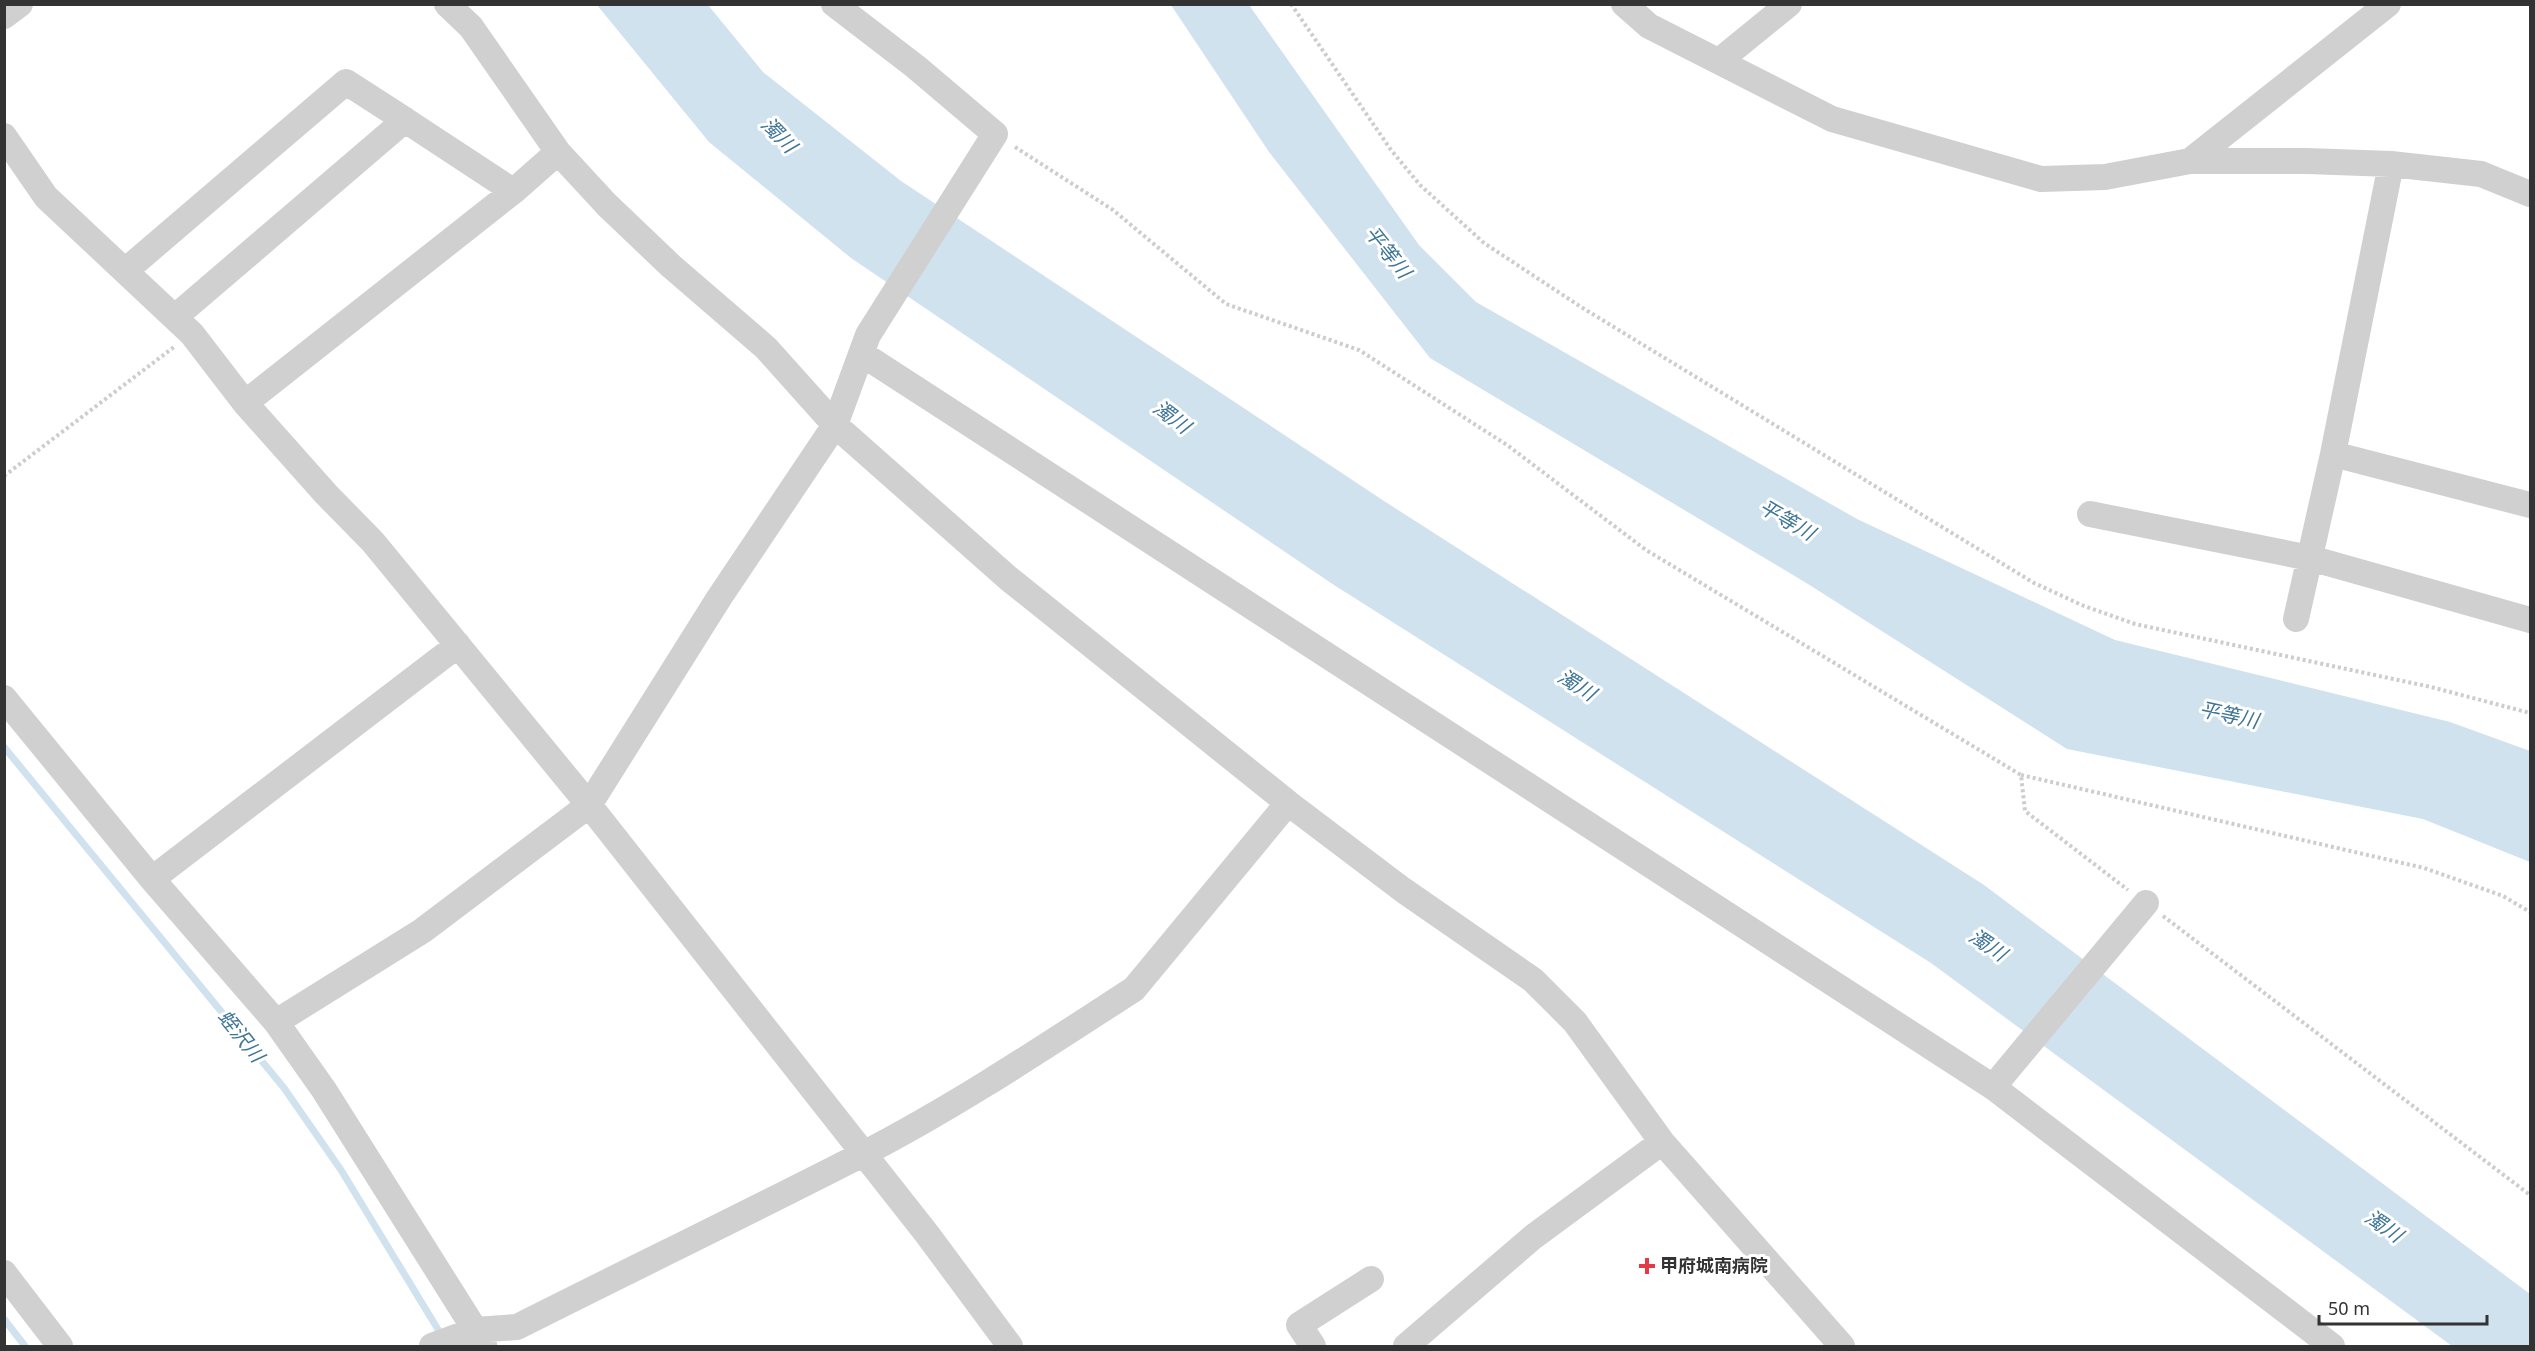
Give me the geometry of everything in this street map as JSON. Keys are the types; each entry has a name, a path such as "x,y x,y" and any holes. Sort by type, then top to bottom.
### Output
{"street":[{"path":"4,16 20,4"},
{"path":"447,4 471,27 558,152 607,206 671,266 766,348 835,425 1008,578 1288,803 1403,890 1533,980 1575,1022 1662,1142 1842,1347"},
{"path":"276,1022 422,931 589,805 719,598 835,425 865,344 989,143 916,67 834,4"},
{"path":"1624,4 1649,26 1832,119 2041,179 2105,177 2190,161 2391,164 2481,174 2530,194"},
{"path":"1719,61 1789,4"},
{"path":"2190,161 2376,8"},
{"path":"125,271 346,82 513,191"},
{"path":"183,325 405,120"},
{"path":"4,136 46,197 183,325 245,404 326,494 373,542 589,805 864,1153 1010,1347"},
{"path":"245,404 513,191 558,152"},
{"path":"2296,619 2333,454 2391,164"},
{"path":"865,344 1999,1080 2332,1347"},
{"path":"2333,454 2530,505"},
{"path":"2090,514 2310,558 2530,620"},
{"path":"152,879 458,645"},
{"path":"4,698 152,879 276,1022 330,1100 473,1337"},
{"path":"432,1347 473,1337 523,1337 954,1102 1134,989 1288,803"},
{"path":"1999,1080 2139,911"},
{"path":"1410,1346 1533,1238 1662,1142"},
{"path":"4,1273 60,1347"},
{"path":"1313,1347 1299,1325 1371,1279"}],"path":[{"path":"1291,4 1391,150 1420,185 1484,243 1581,307 2034,583 2084,606 2135,624 2420,685 2530,713"},
{"path":"989,143 1113,210 1226,304 1359,350 1507,445 1646,550 2021,776 2424,868 2503,896 2530,912"},
{"path":"4,476 183,325"},
{"path":"2021,776 2025,811 2139,911 2348,1054 2530,1195"}],"water":[{"name":"濁川","path":"597,5 708,5 763,72 901,181 1384,501 1984,885 2530,1294 2530,1346 2452,1346 1931,963 1334,585 851,258 709,142"},
{"name":"平等川","path":"1171,5 1249,5 1419,245 1476,302 1857,519 2115,640 2450,722 2530,751 2530,862 2423,819 2067,749 1808,584 1430,358 1269,152"}],"waterway":[{"name":"蛭沢川","path":"4,747 284,1088 341,1170 442,1336"},
{"path":"4,1319 25,1346"}],"place":[{"name":"甲府城南病院","path":"1647,1266"}]}
